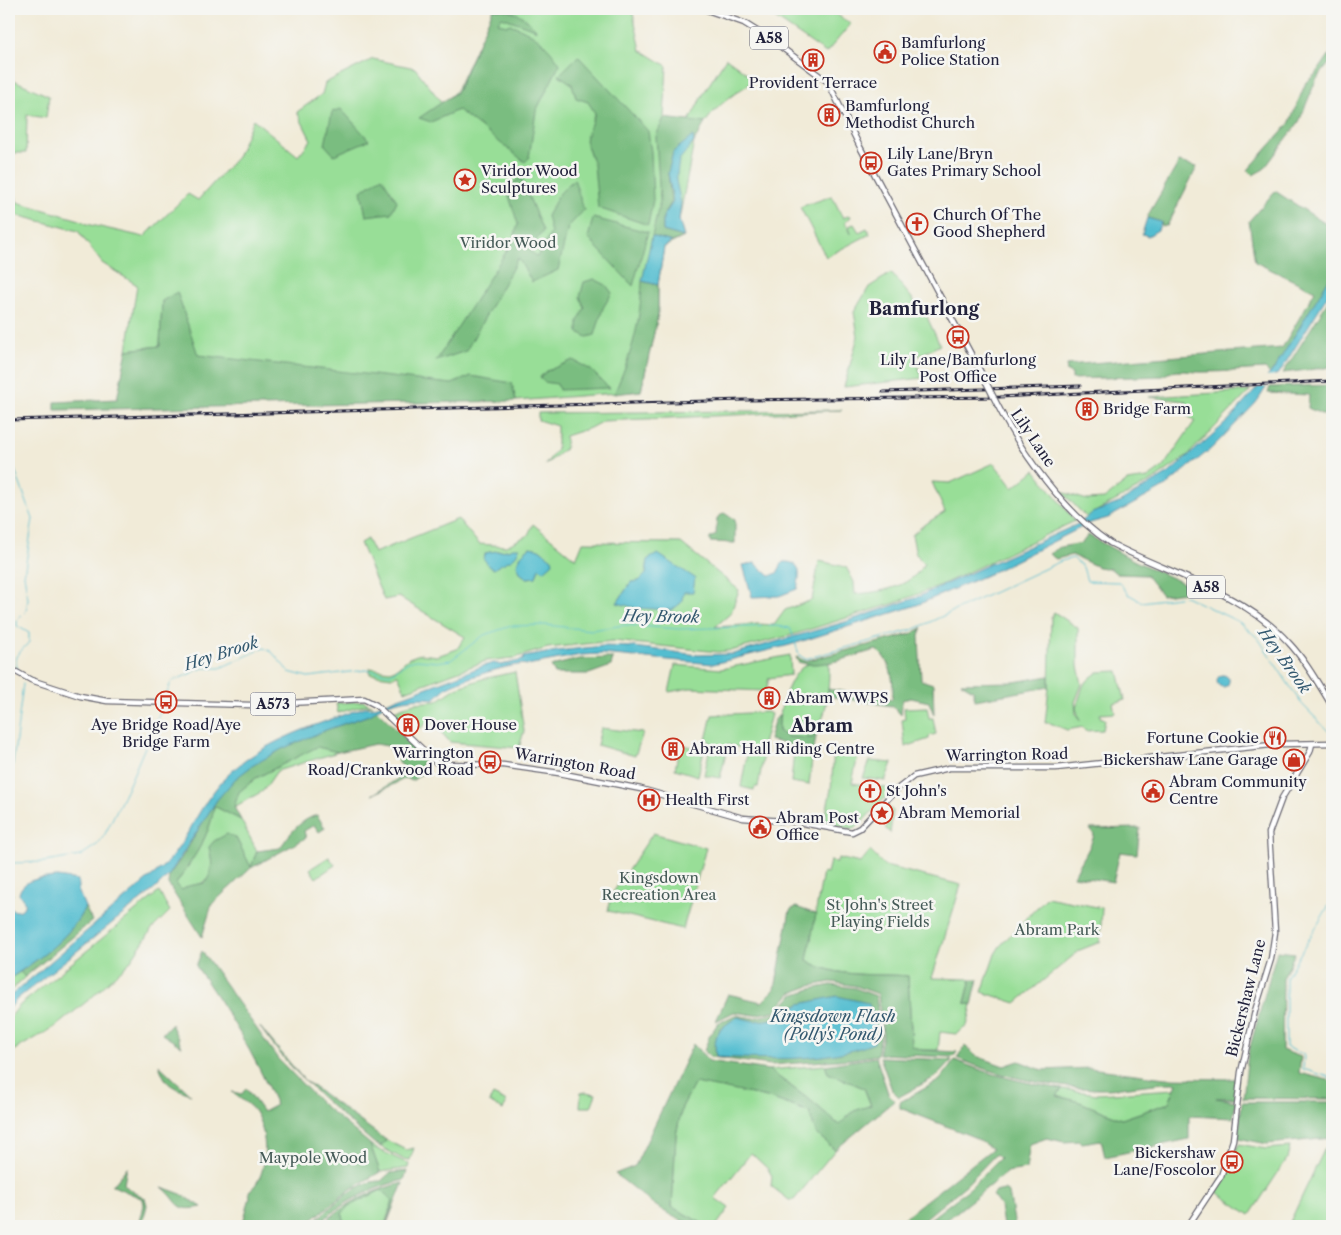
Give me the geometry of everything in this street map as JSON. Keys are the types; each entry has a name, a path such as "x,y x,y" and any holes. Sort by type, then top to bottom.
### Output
{"main road":[{"name":"Lily Lane","path":"704,9 744,23 773,41 827,80 998,406 1034,464 1082,519 1110,543 1232,600 1257,616 1289,643 1332,706"},
{"name":"Warrington Road","path":"9,668 27,679 92,699 168,705 250,705 367,699 438,764 503,765 559,773 641,789 743,818 797,822 850,832 860,828 904,783 914,776 930,771 960,766 1056,768 1281,744 1332,743"},
{"name":"Bickershaw Lane","path":"1188,1226 1221,1176 1233,1140 1241,1072 1255,1011 1271,959 1275,932 1269,833 1280,804 1310,752 1312,744"}],"green space":[{"path":"493,9 512,11 527,20 537,30 502,17 498,23 510,24 526,31 544,44 560,64 536,111 529,158 525,162 458,110 431,122 419,118 457,92"},
{"name":"Viridor Wood","path":"494,9 632,9 641,50 667,66 664,118 693,127 694,142 679,220 684,237 664,247 658,285 658,315 641,391 516,401 515,396 192,365 162,301 160,346 127,350 137,285 102,263 78,231 9,213 9,167 17,202 80,220 87,224 144,237 188,194 198,200 237,157 253,119 298,156 311,140 297,112 322,94 325,83 373,59 415,68 442,103 456,91"},
{"path":"762,9 828,9 851,24 826,53"},
{"path":"1332,51 1332,60 1316,80 1299,122 1264,169 1253,175 1248,170 1289,124 1306,82 1316,74"},
{"path":"578,56 648,131 653,200 648,225 598,208 594,165 585,140 595,113 588,102 576,98 572,84 559,75"},
{"path":"726,58 756,80 728,99 705,123 689,121 705,91"},
{"path":"9,78 49,96 46,118 27,115 26,153 9,153"},
{"path":"341,109 369,140 334,155 325,145 332,112"},
{"path":"664,118 705,123 694,142 693,137 668,173 671,203 663,217 663,231 684,237 672,242 652,236 660,201 656,136"},
{"path":"1179,162 1197,167 1167,226 1162,226 1161,222 1147,218"},
{"path":"382,177 397,201 391,213 366,216 361,191"},
{"path":"521,178 543,231 529,250 537,257 551,233 547,216 560,193 574,179 584,210 568,227 558,270 532,282 518,258 466,351 436,361 513,241 518,224 506,187"},
{"path":"1275,191 1332,228 1332,274 1290,346 1270,374 1265,369 1212,372 1178,371 1163,376 1072,379 1072,374 1067,372 1066,365 1282,348 1315,291 1255,262 1249,221"},
{"path":"832,196 843,218 850,215 851,217 845,222 851,234 849,226 854,224 859,232 867,228 870,234 826,257 800,207"},
{"path":"593,218 648,232 633,286 588,238"},
{"path":"891,273 926,315 940,345 914,358 923,378 844,387 858,336 854,312 869,287"},
{"path":"594,279 606,285 612,293 603,308 595,335 587,337 578,332 578,321 585,308 580,297 584,282"},
{"path":"642,281 658,285 658,315 641,391 614,394 634,339"},
{"path":"177,292 198,355 452,384 471,376 512,383 516,401 55,410 55,402 117,399 127,350 160,346 162,301"},
{"path":"1332,295 1332,367 1283,373"},
{"path":"573,360 591,370 609,388 559,390 557,384 544,382 540,377 547,371"},
{"path":"1332,385 1332,419 1308,408 1309,395 1268,393 1270,387"},
{"path":"1250,391 1186,457 1152,481 1093,513 1088,519 1062,492 1087,500 1104,499 1127,481 1148,478 1163,467 1195,421 1185,414 1186,401 1149,397"},
{"path":"842,410 603,421 590,428 565,436 566,448 545,465 557,449 557,426 538,420 538,413"},
{"path":"994,463 1013,488 1035,470 1075,521 941,585 895,603 792,635 734,650 718,652 613,641 548,648 514,658 486,661 405,691 398,675 391,677 370,674 370,668 390,671 409,658 420,654 437,656 457,649 465,637 399,597 384,600 360,543 367,539 374,553 458,519 479,544 506,546 528,535 533,524 576,559 583,542 681,543 739,590 731,613 715,627 758,624 774,625 785,610 812,600 819,561 846,567 854,582 855,594 885,590 911,579 924,564 916,554 912,535 925,524 945,512 932,482 950,483","holes":["530,547 539,549 544,553 536,577 527,578 521,574 517,565 521,555","513,548 518,553 494,569 484,558 486,553","648,559 672,610 617,603 631,582 639,581 646,574"]},
{"path":"724,513 735,520 735,543 710,542 710,538 716,535 717,518"},
{"path":"1088,535 1135,561 1192,587 1185,592 1162,595 1146,575 1117,574 1111,569 1098,567 1072,555 1056,559 1049,554 1060,547 1082,543"},
{"path":"1054,612 1078,628 1078,666 1082,684 1075,702 1076,714 1080,721 1076,708 1083,686 1098,672 1118,671 1125,700 1113,703 1115,713 1100,714 1100,717 1105,719 1103,730 1085,731 1083,727 1067,730 1050,723 1045,723 1049,687 1051,618"},
{"path":"922,628 919,636 921,680 933,684 934,715 929,702 911,698 902,700 901,715 892,706 828,696 828,689 892,699 893,685 891,672 885,659 876,650 837,661 817,664 798,662 796,657 805,661 911,634"},
{"path":"790,655 791,675 769,678 766,691 690,688 669,692 675,665 721,669"},
{"path":"613,658 611,666 589,674 555,674 551,666 580,659"},
{"path":"829,662 827,701 818,729 813,738 788,737 779,731 779,724 782,705 789,685 794,676 806,665"},
{"path":"515,672 524,731 519,748 450,742 430,720 420,729 409,718 402,726 389,713 414,703 437,701 456,688 482,679"},
{"path":"1049,676 1049,687 975,700 973,690 961,683 1014,682"},
{"path":"363,701 373,706 365,705 338,713 336,703"},
{"path":"927,707 929,718 933,718 936,734 929,736 929,739 905,747 902,720 905,719 904,708"},
{"path":"376,709 425,758 421,765 424,772 412,781 406,778 372,795 407,773 388,746 375,744 338,752 317,747 256,778 239,792 234,807 241,820 214,806 205,837 176,884 182,890 188,886 205,883 212,865 209,847 214,841 227,834 236,838 251,867 257,851 280,848 305,820 317,815 325,828 319,832 314,825 304,831 306,838 251,868 212,904 202,937 168,884 169,875 221,794 235,778 270,754 311,735 372,714"},
{"path":"767,712 771,714 761,752 764,753 758,787 755,787 754,790 741,787 748,749 728,745 720,778 704,775 711,742 706,740 712,715"},
{"path":"779,715 779,731 788,737 813,738 817,731 812,760 809,752 794,751 794,746 769,740 774,721"},
{"path":"601,728 643,733 635,756 597,745"},
{"path":"680,744 704,750 698,776 675,769"},
{"path":"317,746 338,752 277,771 263,791 234,807 238,792 256,778"},
{"path":"794,751 809,752 812,760 809,785 791,782"},
{"path":"834,751 859,751 852,783 886,788 890,793 859,825 852,829 824,823 831,789"},
{"path":"870,761 892,763 885,781 863,778"},
{"path":"887,805 893,811 890,833 885,828 888,825 877,815"},
{"path":"214,806 241,820 257,851 251,868 236,838 209,847 212,872 209,877 200,884 182,890 176,884 205,837"},
{"path":"1140,828 1137,854 1120,852 1113,882 1074,876 1094,835 1090,829"},
{"name":"Kingsdown Recreation Area","path":"653,833 706,848 683,929 608,911 612,894"},
{"name":"St John's Street Playing Fields","path":"870,851 885,866 961,885 932,978 971,979 965,1002 972,1005 967,1026 956,1034 940,1032 938,1050 922,1050 912,1046 908,976 843,973 818,966 807,960 823,872 827,873 830,861 837,862 838,858 860,863"},
{"path":"329,857 335,865 316,878 310,869"},
{"path":"159,892 170,911 152,929 129,963 91,998 55,1027 9,1053 9,1019 19,1006"},
{"name":"Abram Park","path":"1047,897 1102,908 1100,942 1080,950 1016,1003 982,992 995,954 1000,946"},
{"path":"85,907 92,921 25,977 20,972 48,951 65,935"},
{"path":"796,907 816,914 807,960 818,966 843,973 908,976 912,1046 922,1050 957,1052 953,1057 879,1054 883,1035 878,994 856,986 831,982 810,986 791,993 775,1011 754,1015 734,1012 716,1021 728,994 762,1002 775,989 790,910"},
{"name":"Maypole Wood","path":"202,951 278,1059 322,1104 370,1144 380,1172 351,1189 304,1226 242,1226 250,1197 249,1191 261,1175 265,1153 262,1131 255,1112 232,1092 242,1094 246,1088 263,1112 276,1105 240,1033 196,966"},
{"path":"1277,951 1295,953 1283,978 1282,1050 1301,1057 1299,1073 1332,1081 1332,1099 1243,1098 1248,1054"},
{"path":"20,972 25,977 9,992 9,979"},
{"path":"971,979 978,979 972,1005 965,1003"},
{"name":"Kingsdown Flash (Polly's Pond)","path":"831,985 855,988 876,996 881,1035 877,1055 852,1059 771,1065 711,1057 704,1051 709,1037 718,1023 735,1015 753,1018 776,1013 793,995","holes":["800,1004 760,1058 719,1030 737,1018 753,1022 770,1020"]},
{"path":"171,1024 182,1047 162,1034"},
{"path":"260,1027 303,1079 285,1060"},
{"path":"693,1044 709,1061 769,1070 815,1104 839,1125 854,1111 871,1105 864,1088 828,1073 825,1065 876,1057 888,1093 895,1100 835,1150 816,1133 809,1112 767,1097 695,1083 682,1107 676,1135 672,1207 707,1226 694,1225 682,1221 658,1208 615,1174 635,1166"},
{"path":"965,1046 976,1056 1004,1066 1019,1061 1042,1070 1090,1068 1165,1078 1238,1079 1236,1098 1216,1098 1236,1101 1233,1118 1189,1116 1189,1139 1105,1157 1101,1140 1082,1143 1080,1141 1064,1142 1047,1138 1030,1144 1026,1169 1007,1172 939,1226 921,1226 970,1188 1000,1158 996,1154 967,1184 916,1226 893,1226 992,1149 974,1137 900,1108 900,1102 940,1080 955,1060 1008,1078 1062,1089 1057,1096 1077,1101 1122,1119 1169,1103 1177,1083 1108,1089 1081,1088 1026,1080 957,1058"},
{"path":"880,1057 952,1060 937,1076 899,1097 892,1090"},
{"path":"159,1065 191,1095 170,1085"},
{"path":"825,1065 828,1073 864,1088 871,1106 854,1111 839,1125 815,1104 769,1070"},
{"path":"305,1080 386,1140 382,1146 375,1144"},
{"path":"695,1082 767,1097 809,1112 816,1133 835,1150 794,1200 789,1200 771,1186 772,1176 768,1169 751,1153 715,1198 729,1208 716,1226 707,1226 672,1207 676,1135 682,1107"},
{"path":"1062,1089 1097,1094 1175,1089 1169,1103 1122,1119 1077,1101 1057,1096"},
{"path":"581,1093 596,1094 591,1107 580,1107"},
{"path":"493,1095 505,1101 506,1105 503,1110 489,1102"},
{"path":"1242,1102 1332,1102 1332,1138 1267,1144 1238,1138"},
{"path":"386,1140 406,1150 414,1148 410,1160 403,1159 375,1144 382,1145"},
{"path":"370,1144 409,1164 408,1168 380,1172"},
{"path":"1239,1144 1266,1149 1290,1147 1287,1159 1250,1215 1214,1190 1224,1177"},
{"path":"1332,1146 1332,1226 1288,1226 1325,1148"},
{"path":"127,1167 124,1184 145,1198 147,1205 142,1226 139,1226 144,1205 143,1199 111,1185 116,1182"},
{"path":"407,1171 404,1180 367,1192 346,1203 316,1226 309,1226 352,1191 371,1182 381,1181 390,1173"},
{"path":"403,1183 386,1226 393,1201 381,1190 349,1206 342,1213 344,1220 338,1226 320,1226 348,1204 368,1194"},
{"path":"162,1187 181,1194 202,1207 182,1207"},
{"path":"381,1190 393,1200 385,1224 342,1222 344,1220 342,1213 349,1206"},
{"path":"1004,1190 1009,1193 1015,1226 1003,1226 1000,1206 992,1195 995,1192"}],"water":[{"path":"693,136 694,142 679,160 676,181 681,203 679,220 684,237 663,231 663,217 673,202 668,173 673,152"},
{"path":"1147,218 1161,222 1158,230 1148,236 1142,234"},
{"path":"652,236 672,242 664,247 658,285 642,281"},
{"path":"1332,274 1332,287 1280,372 1272,379 1254,405 1213,447 1166,486 1108,518 1090,523 991,573 917,605 790,645 713,664 602,654 581,655 513,666 455,683 434,699 419,698 392,703 372,714 326,730 282,749 252,766 235,779 217,800 169,875 156,888 17,999 9,1009 9,997 167,863 217,787 231,772 266,747 325,721 365,707 372,708 494,663 501,665 523,660 524,657 603,646 634,647 698,655 733,654 845,622 915,598 1080,523 1092,513 1119,503 1169,473 1228,421 1274,369"},
{"path":"530,547 539,549 552,559 553,563 544,571 539,568 536,577 527,578 521,574 517,565 521,555"},
{"path":"519,548 516,556 494,569 483,558 486,553"},
{"path":"658,554 695,578 693,592 684,592 681,603 672,610 636,608 617,603 631,582 639,581 646,574 648,559"},
{"path":"783,562 789,562 797,566 799,579 797,589 779,596 752,597 743,565 755,563 770,576 777,573"},
{"path":"1221,675 1225,675 1229,681 1225,687 1221,687 1217,683 1217,679"},
{"path":"57,877 78,880 78,890 85,907 79,919 62,939 9,979 9,907 15,911 21,910 26,904 19,894 25,884 34,880"},
{"name":"Kingsdown Flash (Polly's Pond)","path":"837,996 868,1003 875,1022 874,1043 836,1054 816,1057 776,1059 716,1057 715,1042 718,1033 725,1025 737,1017 754,1021 777,1019 800,1004"}],"pier":[{"path":"1278,376 1269,387 1257,387 1264,377"}],"waterway":[{"path":"9,454 33,519 24,575 28,599 26,611 17,620 17,626 29,633 29,642 17,658 16,665 18,670"},
{"name":"Hey Brook","path":"795,642 799,655 805,659 915,629 1061,561 1073,558 1083,567 1087,581 1119,582 1128,594 1142,602 1185,596 1239,622 1258,638 1301,703 1332,735"},
{"name":"Hey Brook","path":"164,702 171,682 203,668 220,668 264,648 272,652 289,672 308,677 366,670 390,674 408,662 416,660 437,662 451,660 484,635 511,626 546,625 591,630 625,625 679,629 777,626 790,628 794,638"},
{"path":"9,795 23,684"},
{"name":"Hey Brook","path":"9,863 45,862 80,856 98,844 105,834 127,789 163,705"},
{"path":"9,893 13,894 9,900"},
{"name":"Hey Brook","path":"1332,900 1286,978 1286,1047 1304,1055 1303,1069 1332,1078"}],"railway":[{"path":"9,420 745,400 1000,397 1332,381"},
{"path":"883,392 1080,386"}],"place":[{"name":"Bamfurlong Police Station","path":"885,52"},
{"name":"Provident Terrace","path":"813,60"},
{"name":"Bamfurlong Methodist Church","path":"829,115"},
{"name":"Lily Lane/Bryn Gates Primary School","path":"871,163"},
{"name":"Viridor Wood Sculptures","path":"465,180"},
{"name":"Church Of The Good Shepherd","path":"917,224"},
{"name":"Lily Lane/Bamfurlong Post Office","path":"958,337"},
{"name":"Bridge Farm","path":"1087,409"},
{"name":"Abram WWPS","path":"769,698"},
{"name":"Aye Bridge Road/Aye Bridge Farm","path":"166,702"},
{"name":"Dover House","path":"408,725"},
{"name":"Fortune Cookie","path":"1275,738"},
{"name":"Abram Hall Riding Centre","path":"673,749"},
{"name":"Bickershaw Lane Garage","path":"1294,760"},
{"name":"Warrington Road/Crankwood Road","path":"490,762"},
{"name":"St John's","path":"870,791"},
{"name":"Abram Community Centre","path":"1153,791"},
{"name":"Health First","path":"649,800"},
{"name":"Abram Memorial","path":"882,813"},
{"name":"Abram Post Office","path":"760,827"},
{"name":"Bickershaw Lane/Foscolor","path":"1232,1162"}],"district":[{"name":"Bamfurlong","path":"924,309"},
{"name":"Abram","path":"822,726"}]}
